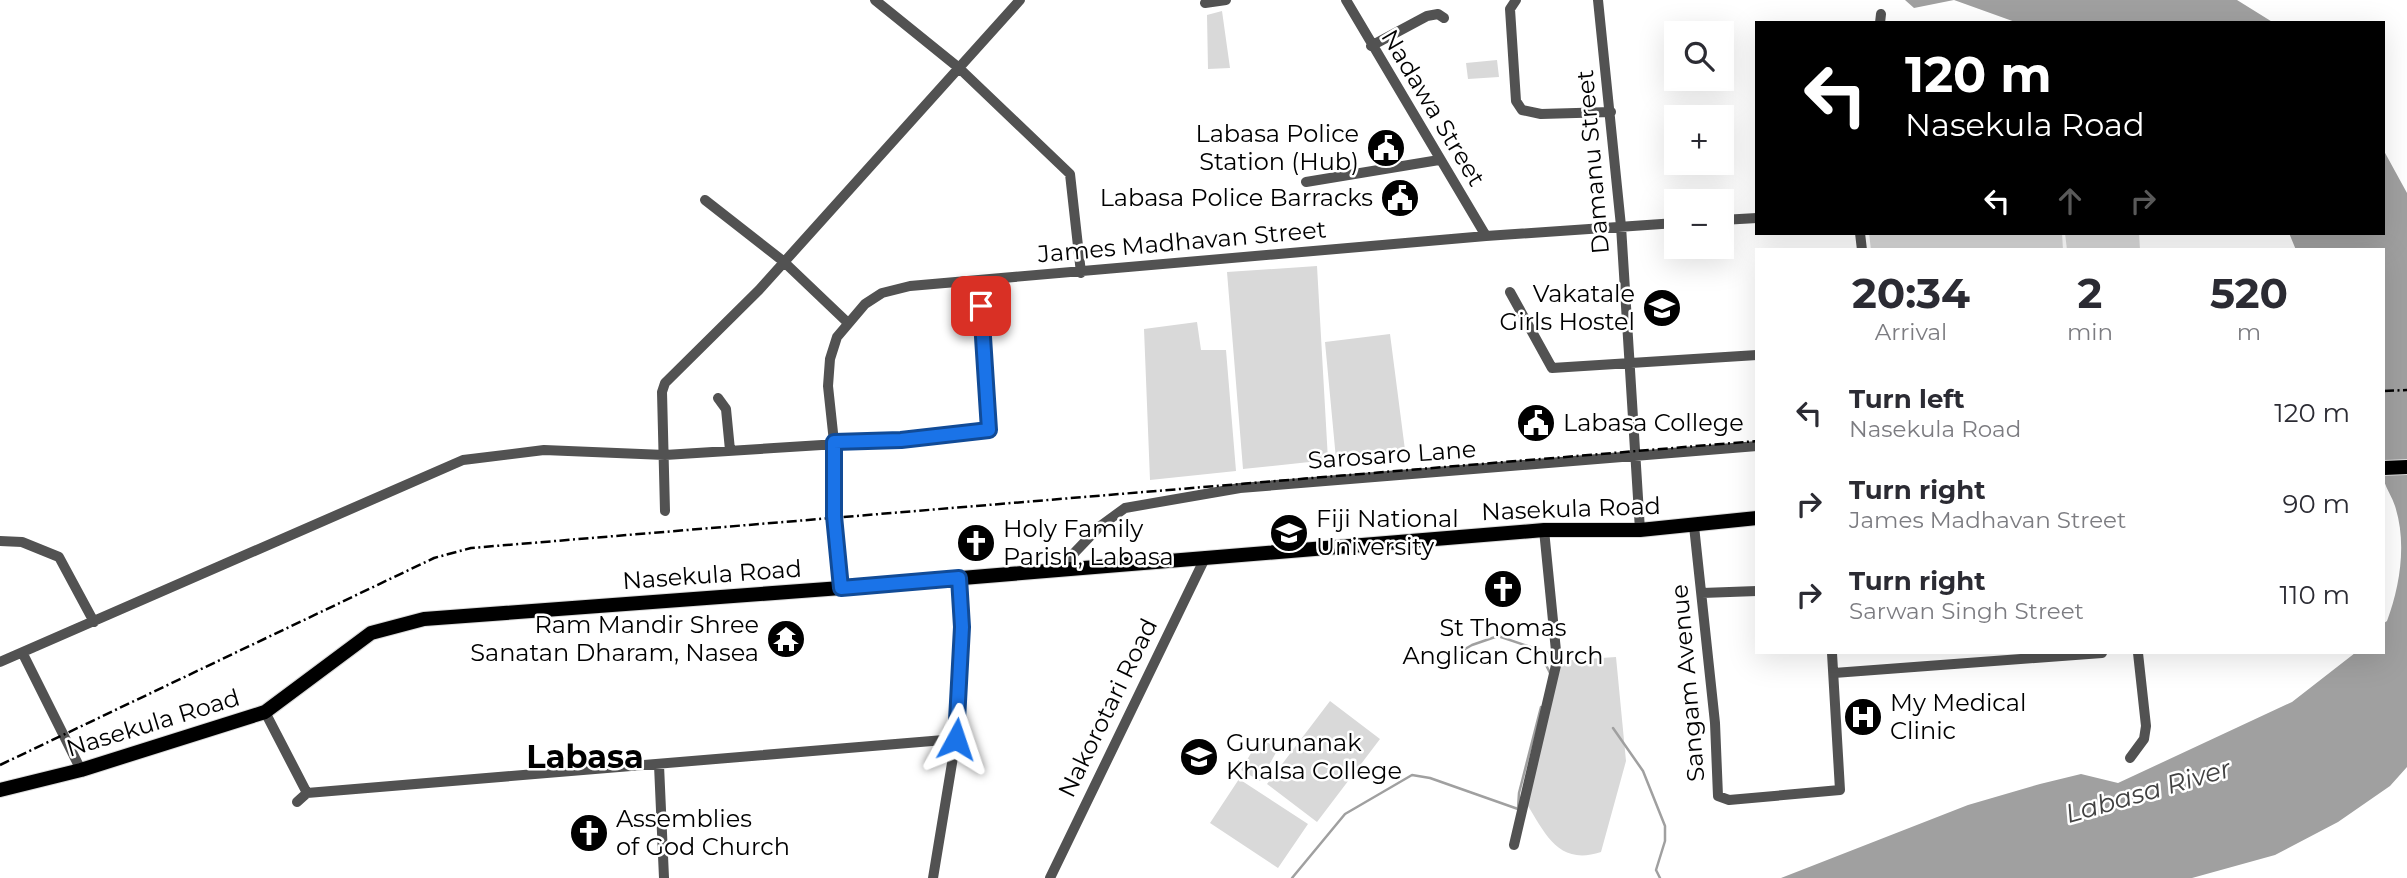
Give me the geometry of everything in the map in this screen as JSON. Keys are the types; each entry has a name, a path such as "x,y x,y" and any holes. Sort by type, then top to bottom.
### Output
{"main road":[{"path":"2385,468 2407,467"},
{"name":"Nasekula Road","path":"0,789 80,770 265,712 371,633 403,622 1544,530 1640,530 1695,526 1755,517"}],"street":[{"path":"874,0 959,68 1070,174 1081,273"},
{"path":"665,511 666,455 662,392 665,383 751,299 1020,0"},
{"path":"1205,2 1226,0"},
{"name":"Nadawa Street","path":"1346,0 1438,160 1486,236"},
{"path":"1516,0 1510,9 1516,101 1522,110 1541,114 1611,112"},
{"name":"Damanu Street","path":"1598,0 1621,226 1633,452 1637,457 1640,530"},
{"path":"1371,46 1427,16 1437,14 1444,18"},
{"path":"1306,182 1438,160"},
{"path":"705,200 783,261 847,322"},
{"path":"1734,219 1755,218"},
{"name":"James Madhavan Street","path":"841,588 834,516 834,442 828,374 837,337 847,322 882,292 910,286 1486,236 1664,224"},
{"path":"0,662 463,460 544,450 666,455 834,442 901,440 989,430 980,281"},
{"path":"1510,292 1552,368 1755,355"},
{"path":"718,398 726,410 730,450"},
{"name":"Sarosaro Lane","path":"1057,571 1099,527 1125,508 1240,488 1755,446"},
{"name":"Sangam Avenue","path":"1695,526 1715,723 1718,796 1729,800 1840,790 1834,673"},
{"path":"1514,845 1557,662 1544,530"},
{"path":"0,541 22,542 60,557 94,622"},
{"name":"Nakorotari Road","path":"1050,878 1206,556"},
{"path":"933,878 956,739 962,627 959,578"},
{"path":"1702,593 1755,591"},
{"path":"23,654 80,770"},
{"path":"1832,654 1834,673 2089,654"},
{"path":"2130,758 2144,739 2146,726 2138,654"},
{"path":"265,712 307,793"},
{"path":"297,802 307,793 956,739"},
{"path":"659,765 664,878"}],"shaded area":[{"path":"1222,11 1230,68 1208,69 1207,15"},
{"path":"1497,60 1499,77 1468,79 1466,63"},
{"path":"1869,235 2062,235 2063,248 1871,248"},
{"path":"2065,235 2139,235 2140,248 2067,248"},
{"path":"1317,266 1328,460 1243,469 1227,272"},
{"path":"1197,322 1201,350 1226,350 1236,471 1150,480 1144,329"},
{"path":"1390,334 1405,450 1336,459 1325,342"},
{"path":"1616,657 1626,761 1601,852 1573,854 1553,843 1523,798 1557,661"},
{"path":"1330,701 1380,739 1317,822 1267,784"},
{"path":"1260,738 1278,749 1260,781 1241,770"},
{"path":"1239,779 1308,824 1278,868 1210,823"}],"water":[{"path":"1905,0 1954,0 1914,8"},
{"path":"1954,0 2237,0 2271,21 2012,21"},
{"name":"Labasa River","path":"2385,153 2407,193 2407,767 2390,786 2338,822 2275,855 2192,878 1781,878 1968,805 2040,784 2081,774 2118,783 2292,702 2354,654 2385,654 2385,622 2395,593 2401,535 2394,503 2385,483 2385,248 2295,248 2290,235 2385,235"}],"waterway":[{"path":"1444,661 1472,645 1498,636 1548,653 1553,657 1545,663 1550,673"},
{"path":"1292,878 1345,814 1412,775 1430,778 1518,809 1519,793 1541,707"},
{"path":"1613,728 1643,771 1665,826 1665,841 1656,870 1660,878"}],"railway":[{"path":"2385,391 2407,390"},
{"path":"0,765 434,558 471,548 1755,441"}],"place":[{"name":"Labasa Police Station (Hub)","path":"1386,148"},
{"name":"Labasa Police Barracks","path":"1400,198"},
{"name":"Vakatale Girls Hostel","path":"1662,308"},
{"name":"Labasa College","path":"1536,423"},
{"name":"Fiji National University","path":"1289,533"},
{"name":"Holy Family Parish, Labasa","path":"976,543"},
{"name":"St Thomas Anglican Church","path":"1503,589"},
{"name":"Ram Mandir Shree Sanatan Dharam, Nasea","path":"786,639"},
{"name":"My Medical Clinic","path":"1863,717"},
{"name":"Gurunanak Khalsa College","path":"1199,757"},
{"name":"Assemblies of God Church","path":"589,833"}],"district":[{"name":"Labasa","path":"585,757"}],"route":[{"path":"956,739 962,627 959,578 841,588 834,516 834,442 901,440 989,430 981,306"}]}
